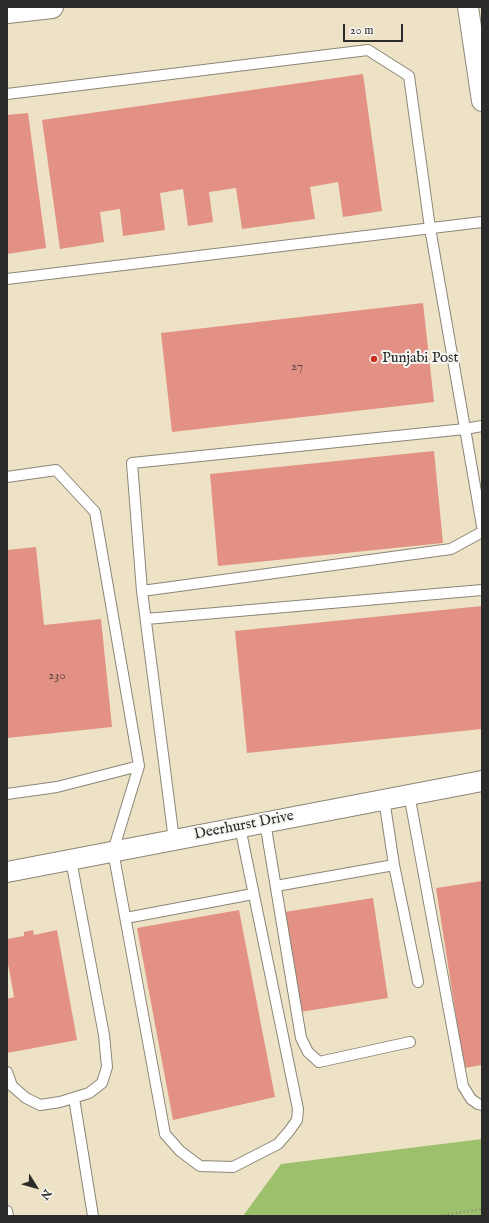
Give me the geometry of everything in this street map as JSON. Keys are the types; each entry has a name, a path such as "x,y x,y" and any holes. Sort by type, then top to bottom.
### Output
{"main road":[{"path":"7,12 52,7"}],"street":[{"path":"468,7 482,101"},
{"name":"Deerhurst Drive","path":"7,872 482,781"}],"lane":[{"path":"7,94 368,50 409,76 430,228 482,526"},
{"path":"7,279 482,222"},
{"path":"174,840 142,591 132,463 482,426"},
{"path":"7,477 56,470 95,512 139,766 113,851 165,1134 180,1152 200,1166 233,1167 278,1144 297,1120 298,1109 240,827"},
{"path":"142,591 451,548 482,532"},
{"path":"146,619 482,590"},
{"path":"7,794 57,787 139,766"},
{"path":"409,794 464,1086 471,1099 482,1105"},
{"path":"384,799 394,865 418,982"},
{"path":"265,822 301,1038 308,1052 319,1062 410,1042"},
{"path":"7,1072 12,1086 26,1098 40,1105 60,1102 89,1093 102,1083 107,1068 104,1035 71,860"},
{"path":"276,886 394,865"},
{"path":"126,918 253,894"},
{"path":"74,1098 93,1216"},
{"path":"7,1211 8,1216"}],"path":[{"path":"436,1216 482,1209"}],"green space":[{"path":"482,1139 482,1216 243,1216 281,1164"}],"building":[{"path":"363,74 382,211 343,217 338,182 310,187 315,219 242,229 236,188 209,192 213,222 188,226 183,189 160,193 165,230 123,236 120,209 100,212 104,242 60,249 42,120"},
{"path":"28,113 46,248 7,254 7,115"},
{"path":"423,303 434,402 172,432 161,333"},
{"path":"434,451 443,543 218,566 210,474"},
{"path":"36,547 44,625 101,619 112,727 7,738 7,550"},
{"path":"482,606 482,729 247,753 235,631"},
{"path":"482,881 482,1065 464,1068 436,888"},
{"path":"373,898 388,998 300,1012 285,912"},
{"path":"239,910 275,1097 173,1120 137,928"},
{"path":"33,930 34,935 57,930 77,1040 7,1053 7,999 14,997 7,958 7,939 24,936 24,932"}],"place":[{"name":"Punjabi Post","path":"374,359"}]}
